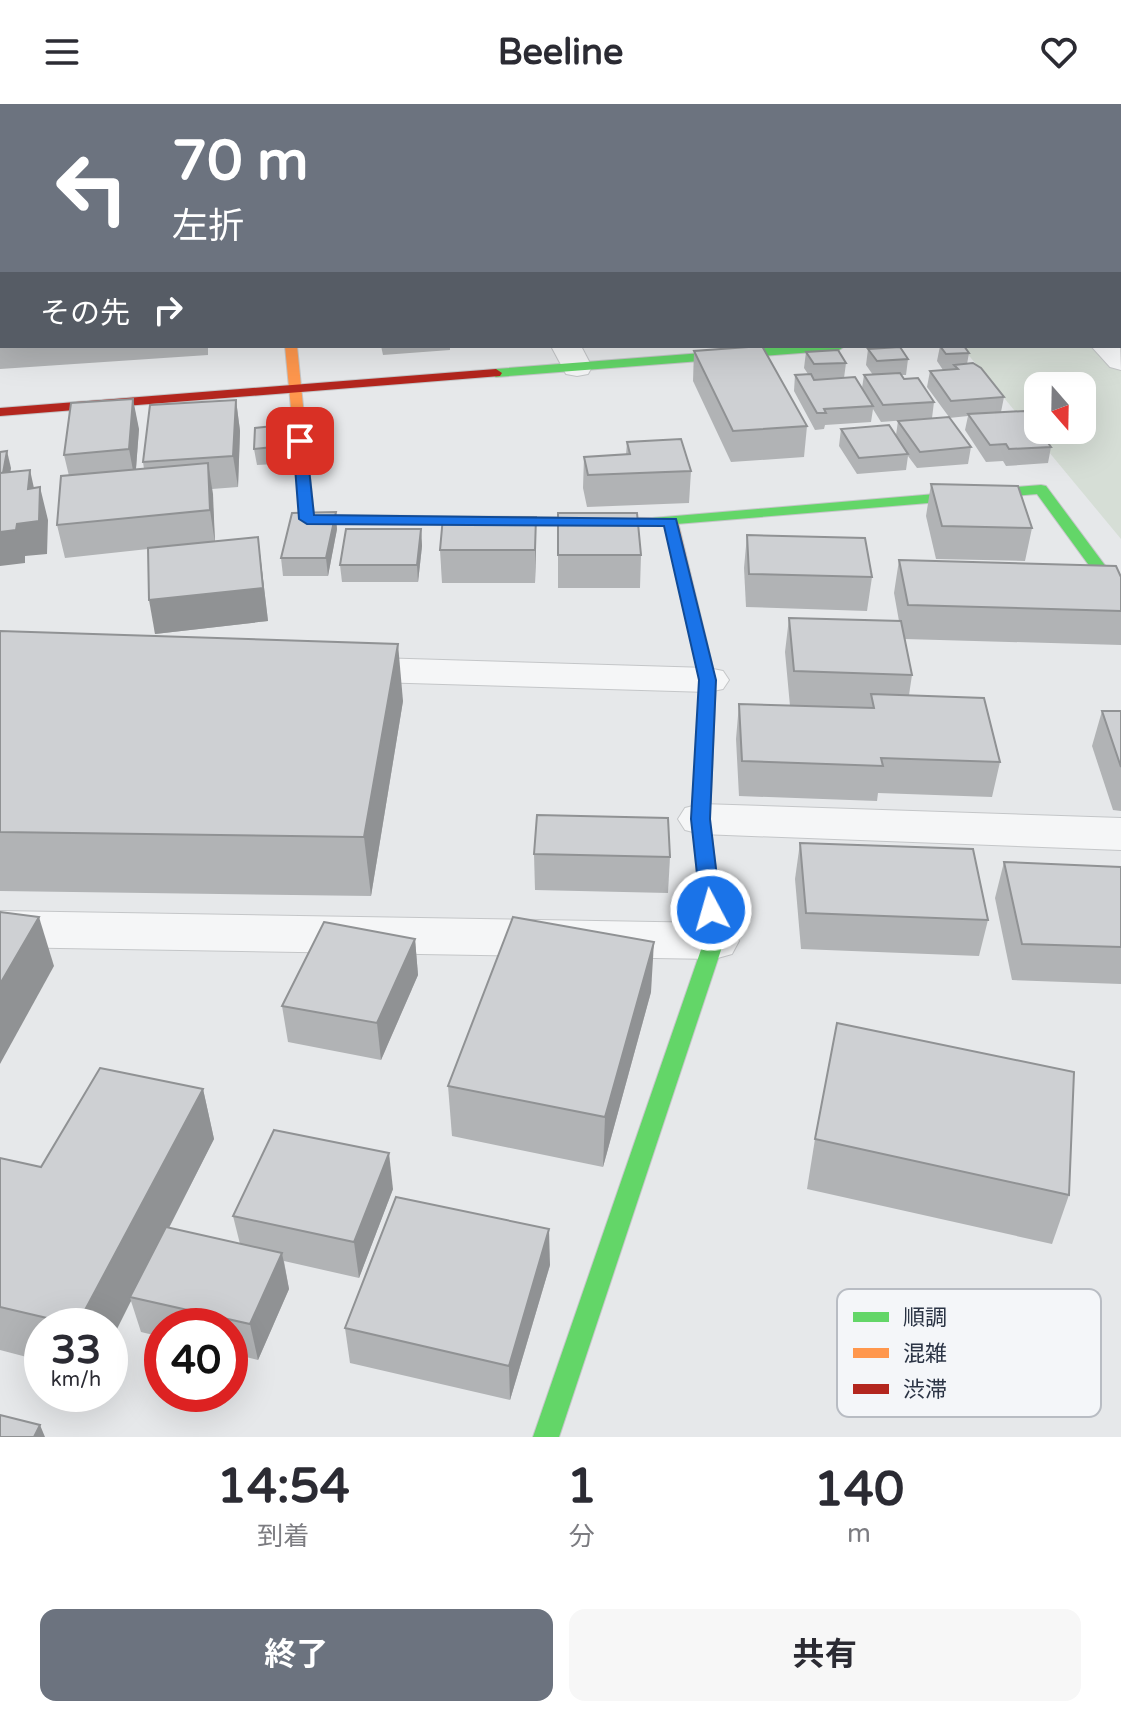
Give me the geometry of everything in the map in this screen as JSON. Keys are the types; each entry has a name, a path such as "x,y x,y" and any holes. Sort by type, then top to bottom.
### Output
{"street":[{"path":"291,348 307,519 671,522 1041,489 1121,598"},
{"path":"0,412 295,389 571,356 785,348"},
{"path":"546,1437 714,941 701,819 708,680 671,522"},
{"path":"299,668 708,680"},
{"path":"701,819 1121,834"},
{"path":"0,929 714,941"}],"shaded area":[{"path":"963,348 1121,348 1121,539 1042,444 1096,444 1096,372 1024,372 1024,422"}],"building":[{"path":"763,348 807,426 733,431 694,351"},
{"path":"901,348 908,359 877,361 868,349"},
{"path":"942,348 965,348 969,353 946,354"},
{"path":"838,350 846,363 814,364 806,352"},
{"path":"973,363 981,368 1004,397 951,401 930,371 958,369 954,365"},
{"path":"900,373 904,379 918,378 934,402 883,405 864,375"},
{"path":"811,374 814,380 855,377 873,406 824,409 826,413 817,413 795,375"},
{"path":"133,399 129,449 64,455 71,403"},
{"path":"236,400 233,456 143,462 150,405"},
{"path":"1024,411 1024,444 1049,444 1051,447 1009,449 1006,444 990,445 968,414"},
{"path":"949,417 971,447 920,452 898,421"},
{"path":"889,425 908,454 859,458 841,429"},
{"path":"273,426 273,447 254,449 255,428"},
{"path":"681,439 691,471 588,475 584,457 630,454 627,442"},
{"path":"7,451 3,473 0,473 0,452"},
{"path":"208,463 210,510 57,525 61,476"},
{"path":"30,470 28,489 40,487 39,521 17,524 16,530 0,532 0,473"},
{"path":"931,484 1018,486 1032,528 942,526"},
{"path":"336,512 326,558 281,558 292,513"},
{"path":"558,513 637,513 641,555 558,555"},
{"path":"443,517 536,517 535,550 440,550"},
{"path":"346,529 421,529 417,565 340,565"},
{"path":"747,535 865,538 872,577 749,574"},
{"path":"258,537 263,588 149,600 148,548"},
{"path":"899,560 1116,566 1121,577 1121,611 908,605"},
{"path":"789,618 901,621 912,675 794,671"},
{"path":"0,631 398,644 364,837 0,832"},
{"path":"871,694 984,698 1000,762 881,758 883,766 742,761 739,704 874,708"},
{"path":"1102,711 1121,711 1121,767"},
{"path":"537,815 668,818 670,857 534,854"},
{"path":"800,843 973,849 988,920 806,913"},
{"path":"1004,862 1121,867 1121,947 1022,944"},
{"path":"0,912 39,917 0,984"},
{"path":"513,917 654,942 605,1117 448,1086"},
{"path":"324,922 415,939 377,1023 282,1006"},
{"path":"837,1023 1074,1072 1069,1195 815,1139"},
{"path":"100,1068 203,1089 86,1308 24,1308 24,1313 0,1307 0,1158 41,1167"},
{"path":"274,1130 389,1153 354,1242 233,1216"},
{"path":"396,1197 549,1229 509,1366 345,1328"},
{"path":"166,1227 282,1253 250,1324 248,1308 179,1308 130,1297"},
{"path":"0,1415 40,1425 34,1437 0,1437"}],"traffic: fast":[{"path":"496,373 814,348"},
{"path":"652,522 1041,489 1121,598"},
{"path":"546,1437 714,941 708,888"}],"traffic: slow":[{"path":"291,348 307,519 652,522"},
{"path":"671,522 708,680 701,819 708,888"}],"traffic: jam":[{"path":"0,412 496,373"}],"route":[{"path":"300,441 307,519 671,522 708,680 701,819 711,910"}]}
